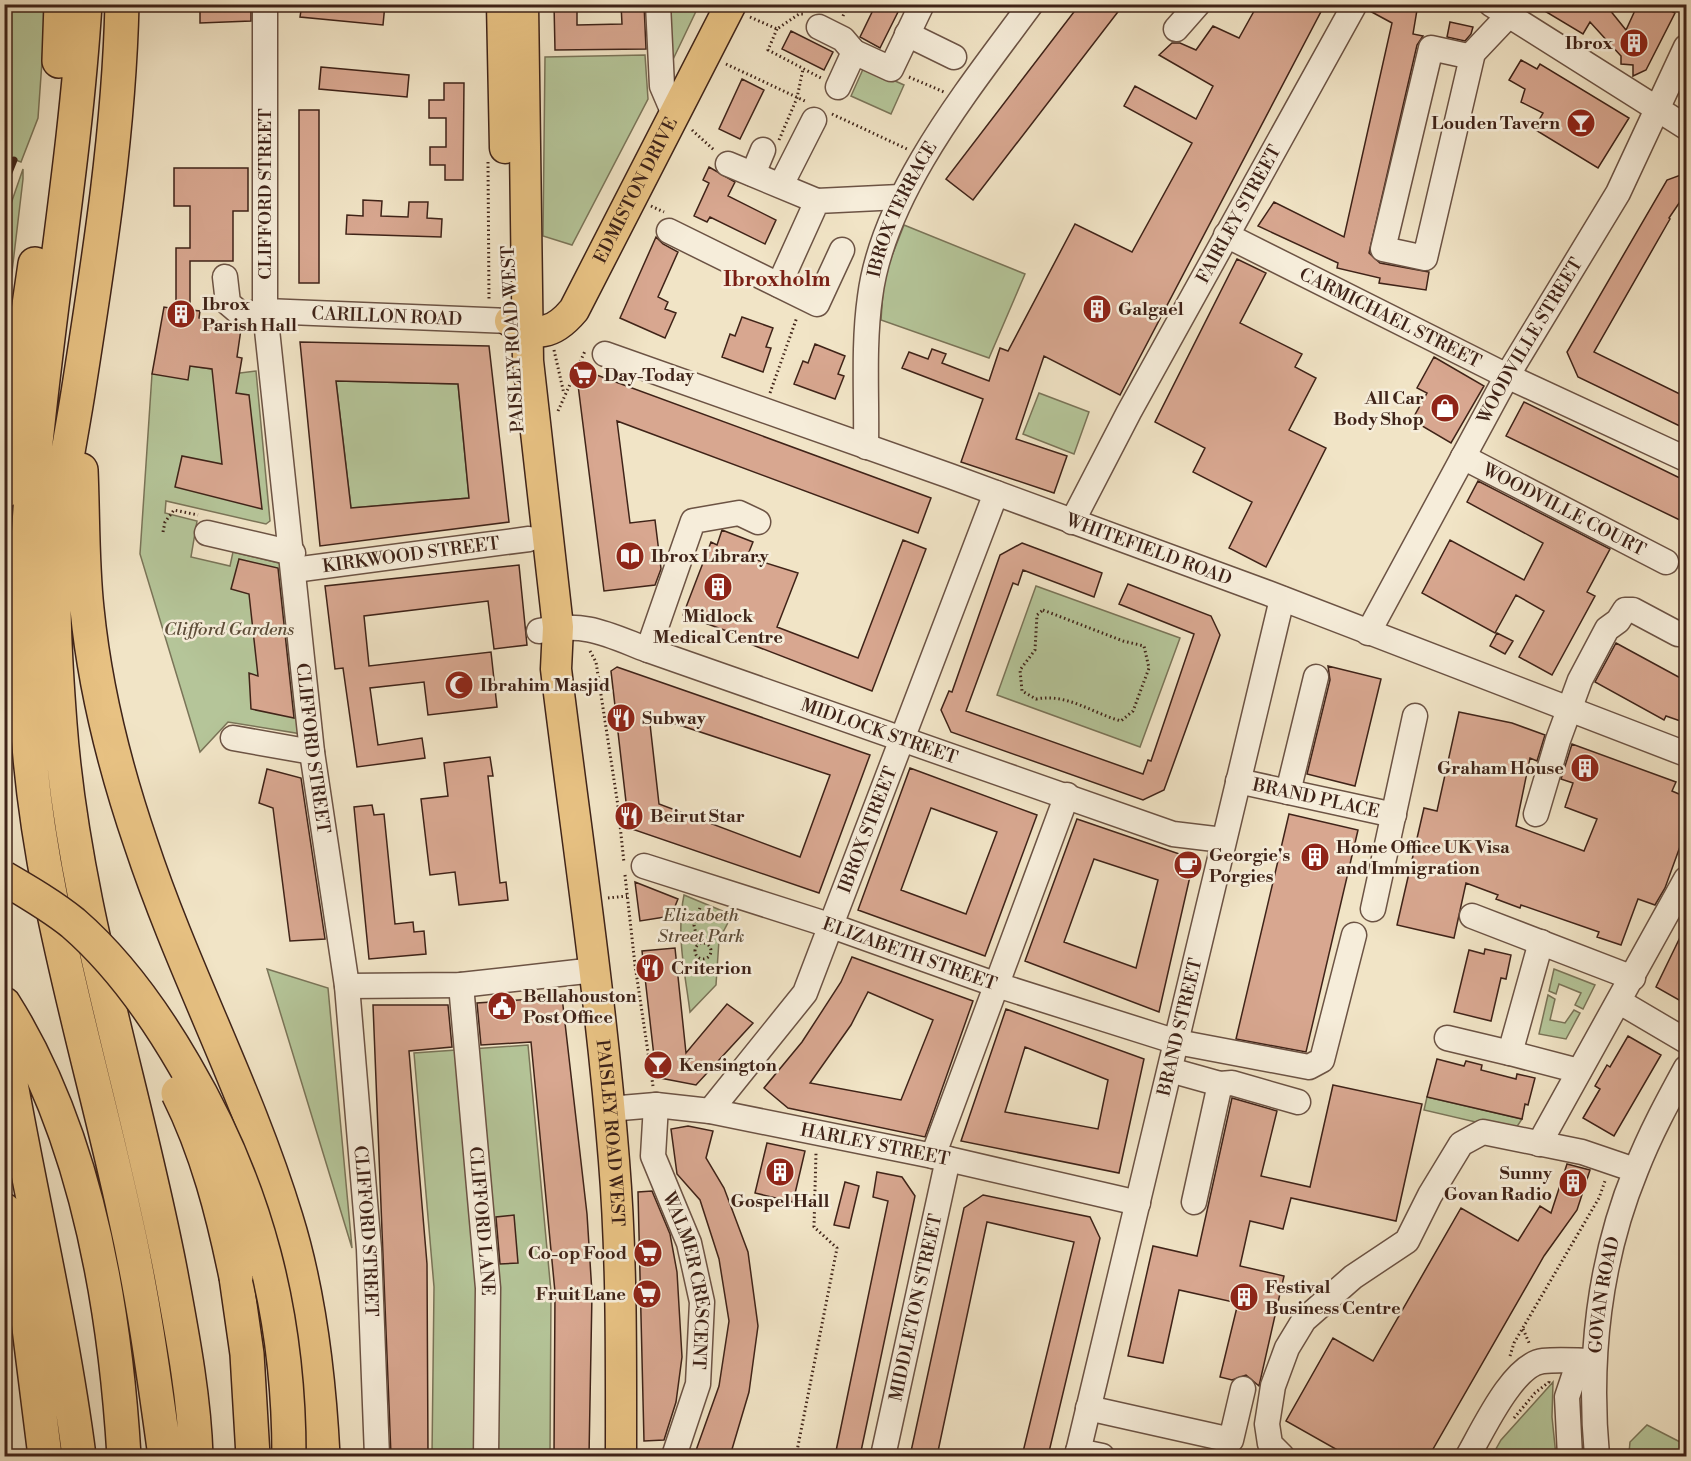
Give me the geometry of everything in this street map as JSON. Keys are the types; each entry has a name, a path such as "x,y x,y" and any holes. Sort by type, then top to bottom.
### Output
{"highway":[{"path":"4,491 52,145 61,40 61,4"},
{"path":"85,4 74,144 30,481 24,651 27,718 46,874 74,1010 126,1218 152,1365 165,1456"},
{"path":"122,4 108,180 57,526 54,604 60,726 89,918 137,1118 181,1329 192,1405 196,1456"},
{"path":"79,387 86,607 105,715 141,844 248,1111 287,1220 298,1262 314,1352 323,1456"},
{"path":"4,878 39,908 112,986 154,1049 188,1114 204,1155 225,1222 236,1277 247,1354 253,1456"},
{"path":"4,878 73,923 124,976 173,1044 218,1127 252,1209 277,1304 286,1370 289,1456"},
{"path":"4,1005 50,1094 85,1201 112,1342 124,1456"},
{"path":"4,1044 19,1135 66,1368 79,1456"},
{"path":"4,1210 20,1280 34,1362 45,1456"}],"main road":[{"name":"PAISLEY ROAD WEST","path":"502,4 529,328 511,363 529,539 556,669 595,970 609,1109 622,1316 621,1456"},
{"name":"PAISLEY ROAD WEST","path":"523,4 528,361 548,629"},
{"name":"EDMISTON DRIVE","path":"529,328 574,310 730,6"}],"street":[{"name":"CLIFFORD STREET","path":"266,4 266,311 294,562 312,752 347,986 369,1249 377,1456"},
{"path":"658,4 662,86 674,114"},
{"path":"814,21 843,39 854,52 891,69 922,4"},
{"name":"IBROX TERRACE","path":"866,447 870,297 879,253 900,197 961,100 1031,4"},
{"path":"1176,29 1198,4"},
{"name":"FAIRLEY STREET","path":"1072,522 1129,412 1355,4"},
{"path":"1472,57 1431,48 1383,249 1425,258 1472,57 1500,10 1686,127"},
{"path":"907,34 954,57"},
{"name":"WOODVILLE STREET","path":"1368,633 1508,376 1618,193 1686,47"},
{"path":"838,87 854,52"},
{"path":"766,179 814,120"},
{"path":"763,150 766,179"},
{"path":"728,164 817,201 900,197"},
{"path":"779,285 817,201"},
{"path":"669,231 817,304 842,250"},
{"name":"CARMICHAEL STREET","path":"1226,235 1508,376 1686,459"},
{"name":"CARILLON ROAD","path":"225,277 228,303 242,315 266,311 529,328"},
{"name":"WHITEFIELD ROAD","path":"597,350 996,493 1282,599 1686,754"},
{"name":"WOODVILLE COURT","path":"1463,457 1666,562"},
{"name":"IBROX STREET","path":"710,1111 805,993 829,925 996,493"},
{"path":"648,650 693,521 739,513 758,522"},
{"name":"KIRKWOOD STREET","path":"207,533 294,562 529,539"},
{"name":"BRAND STREET","path":"1077,1454 1282,599"},
{"path":"1536,814 1570,710 1593,653 1607,629 1618,621 1625,610 1633,610 1678,634"},
{"name":"MIDLOCK STREET","path":"548,629 590,627 648,650 1173,834 1223,840"},
{"path":"1288,792 1316,677"},
{"name":"BRAND PLACE","path":"1373,909 1415,716"},
{"path":"233,738 312,752"},
{"name":"BRAND PLACE","path":"1238,781 1394,815"},
{"name":"MIDDLETON STREET","path":"883,1456 940,1158 997,985 1067,795"},
{"name":"ELIZABETH STREET","path":"644,866 829,925 997,985 1177,1042 1309,1067 1323,1060 1353,935"},
{"path":"1539,1144 1620,1002 1686,879"},
{"path":"1472,916 1633,978"},
{"path":"1510,1053 1541,942"},
{"path":"347,986 461,985 595,970"},
{"name":"CLIFFORD LANE","path":"461,985 488,1288 486,1456"},
{"path":"1620,1002 1686,1041"},
{"path":"1447,1038 1579,1071"},
{"name":"GOVAN ROAD","path":"1543,1361 1587,1361 1614,1240 1635,1170 1686,1068"},
{"path":"1170,1070 1220,1084 1232,1083 1298,1102"},
{"path":"1194,1202 1220,1084"},
{"name":"HARLEY STREET","path":"609,1109 656,1106 710,1111 940,1158 1137,1203"},
{"name":"WALMER CRESCENT","path":"656,1106 652,1156 689,1244 702,1302 698,1384 674,1456"},
{"path":"1282,1456 1270,1444 1267,1424 1273,1386 1287,1348 1304,1320 1353,1277 1407,1241 1430,1195 1461,1144 1483,1132 1582,1152 1635,1170"},
{"path":"1468,1456 1497,1406 1522,1372 1543,1361"},
{"path":"1570,1456 1567,1397 1587,1361"},
{"path":"1587,1361 1597,1456"},
{"path":"1088,1408 1231,1440 1243,1389"},
{"path":"1077,1454 1102,1456"}],"path":[{"path":"730,6 777,29"},
{"path":"814,21 799,14 777,29 768,50 838,87"},
{"path":"766,179 797,98 803,69"},
{"path":"891,69 961,100"},
{"path":"674,114 728,164"},
{"path":"632,199 675,216 669,231"},
{"path":"764,410 804,298"},
{"path":"529,328 564,395"},
{"path":"555,416 564,395 597,350"},
{"path":"163,532 165,522 174,510 202,516 207,533"},
{"path":"1043,610 1123,641 1144,646 1149,668 1133,711 1121,721 1097,714 1072,701 1052,696 1036,699 1022,691 1020,670 1035,650 1037,615 1043,610"},
{"path":"698,944 703,942 710,946 709,956 704,959 697,956 695,951 698,944 694,925 708,886"},
{"path":"796,1456 837,1248 814,1227 817,1133"},
{"path":"1508,1364 1514,1343 1599,1198 1611,1162"},
{"path":"1513,1419 1535,1393 1549,1382 1543,1361"}],"green space":[{"path":"4,5 46,5 38,118 21,162 5,156"},
{"path":"667,5 699,5 667,72"},
{"path":"645,55 648,99 572,245 543,236 545,57"},
{"path":"864,67 904,85 891,114 851,96"},
{"path":"23,169 23,179 5,331 5,221"},
{"path":"904,225 1025,274 989,358 881,320 884,276"},
{"name":"Clifford Gardens","path":"190,366 240,373 256,371 270,521 266,524 166,501 165,513 197,521 191,557 230,566 233,552 287,565 302,734 228,722 200,752 140,554 152,374"},
{"path":"336,381 458,384 469,498 351,508"},
{"path":"1039,393 1089,412 1074,454 1023,434"},
{"path":"1036,586 1180,638 1140,747 997,695"},
{"name":"Elizabeth Street Park","path":"684,895 732,915 719,940 716,985 690,1012 681,939"},
{"path":"267,969 328,988 352,1248"},
{"path":"1554,969 1595,985 1583,1009 1575,1005 1581,993 1559,984 1556,994 1549,991"},
{"path":"1548,995 1555,999 1550,1020 1565,1023 1574,1010 1580,1013 1566,1039 1539,1034"},
{"path":"528,1045 551,1292 550,1456 432,1456 434,1287 414,1053"},
{"path":"1427,1097 1522,1119 1514,1131 1424,1110"},
{"path":"1553,1382 1552,1417 1556,1456 1492,1456 1501,1440"},
{"path":"1647,1425 1686,1445 1686,1456 1639,1456 1629,1453 1630,1442"}],"building":[{"path":"200,4 251,4 251,21 200,23"},
{"path":"302,4 385,4 383,25 300,17"},
{"path":"554,4 577,4 577,25 622,24 621,4 644,4 646,49 555,50"},
{"path":"876,4 902,4 880,48 860,37"},
{"path":"1080,4 1124,4 973,200 946,179"},
{"path":"1258,4 1325,4 1120,395 1044,356 1016,439 1067,456 1054,493 961,462 983,399 902,368 909,352 928,359 932,349 946,354 942,363 989,381 1000,348 1008,351 1075,224 1132,252 1192,143 1124,106 1135,86 1196,119 1213,86 1159,55 1172,43 1180,43 1196,50 1213,26 1239,38"},
{"path":"1369,4 1418,4 1413,34 1423,36 1417,45 1369,253 1380,263 1429,272 1426,290 1379,283 1380,278 1337,268 1338,263 1258,226 1274,202 1344,237 1392,23 1368,10"},
{"name":"Ibrox","path":"1533,4 1605,4 1626,30 1637,6 1642,4 1658,4 1675,13 1646,70 1633,76 1633,65 1621,64 1621,56 1590,22 1583,34"},
{"path":"1450,22 1473,27 1465,41 1447,37"},
{"path":"791,31 833,52 824,70 782,49"},
{"name":"Louden Tavern","path":"1521,60 1537,69 1540,64 1629,118 1598,168 1534,129 1543,113 1521,102 1525,89 1509,80"},
{"path":"321,67 409,75 407,97 319,89"},
{"path":"742,79 764,90 740,139 719,129"},
{"path":"444,83 464,83 463,180 445,180 445,165 430,165 430,147 446,147 446,118 429,118 429,100 444,100"},
{"path":"299,110 319,110 319,283 299,283"},
{"path":"709,167 735,182 728,196 776,220 765,244 710,217 707,222 694,216 709,183 703,180"},
{"path":"174,168 248,168 248,211 233,211 233,261 190,261 190,310 200,311 199,318 230,324 241,329 237,357 242,358 236,393 249,395 262,509 175,487 182,456 222,464 212,369 190,366 188,380 152,374 164,307 176,309 176,248 190,248 190,206 174,206"},
{"path":"1686,173 1686,193 1669,218 1594,352 1686,397 1686,429 1578,377 1567,352 1667,180"},
{"path":"363,200 382,201 381,216 408,217 409,202 428,202 427,218 442,219 441,237 346,234 347,215 363,216"},
{"path":"656,237 663,244 678,252 658,297 668,302 665,309 676,313 665,338 620,318"},
{"path":"1237,259 1266,273 1240,323 1302,354 1295,367 1316,378 1289,430 1326,448 1266,567 1229,548 1252,502 1193,472 1205,448 1155,422"},
{"path":"742,317 773,328 766,347 771,348 763,372 722,357 730,334 735,336"},
{"path":"300,342 489,346 509,522 320,546","holes":["336,381 458,384 469,498 351,508"]},
{"path":"815,344 845,356 838,374 844,376 835,399 794,384 803,361 808,363"},
{"name":"All Car Body Shop","path":"1434,357 1484,386 1451,443 1412,420 1427,393 1417,388"},
{"path":"583,370 931,498 918,533 617,421 630,523 655,520 661,569 655,585 604,591 577,377"},
{"path":"1524,402 1686,481 1686,523 1506,436"},
{"path":"1478,481 1610,549 1587,592 1595,596 1552,675 1519,657 1544,611 1516,595 1495,633 1422,593 1450,540 1524,580 1543,543 1467,502"},
{"path":"722,530 753,542 747,557 798,573 777,627 858,658 903,540 926,549 872,691 745,642 746,638 683,615 711,542 717,545"},
{"path":"1022,543 1102,573 1094,597 1023,570 1018,585 1013,583 966,711 1143,774 1148,760 1151,761 1194,634 1119,604 1128,584 1211,616 1220,635 1164,790 1143,800 951,732 941,710 949,691 952,692 1000,555"},
{"path":"239,559 278,568 294,718 251,709 249,673 258,676 249,594 231,589"},
{"path":"519,565 527,645 494,649 488,601 364,616 369,666 491,652 497,707 428,715 424,682 370,688 378,745 422,738 425,758 357,767 343,668 335,669 325,586"},
{"path":"1497,633 1513,641 1505,654 1490,646"},
{"path":"1616,643 1686,681 1686,723 1666,716 1664,720 1595,682"},
{"path":"1328,666 1381,679 1355,786 1307,774 1330,680"},
{"path":"617,667 870,755 819,893 629,828 611,671","holes":["649,715 830,775 800,857 659,804"]},
{"path":"1459,712 1512,723 1545,735 1537,761 1530,758 1516,826 1584,851 1597,819 1565,807 1573,783 1561,779 1572,744 1676,782 1672,791 1686,797 1686,830 1665,888 1655,905 1638,899 1621,945 1597,937 1599,932 1521,905 1520,908 1496,899 1498,895 1466,883 1454,938 1397,925 1424,808 1437,811"},
{"path":"490,757 493,776 488,776 500,883 506,882 508,900 459,905 455,872 430,875 421,799 448,796 444,763"},
{"path":"910,768 1037,815 985,956 858,910","holes":["931,808 997,832 966,914 901,890"]},
{"path":"267,769 301,778 325,939 290,941 273,808 259,803"},
{"path":"372,805 374,815 384,814 395,924 413,922 414,932 424,931 426,954 369,959 354,807"},
{"path":"1289,814 1358,830 1306,1052 1236,1039"},
{"path":"1077,819 1194,859 1159,1012 1025,961","holes":["1094,859 1158,880 1136,968 1064,942"]},
{"path":"635,882 678,899 671,916 640,921"},
{"path":"1686,925 1686,1004 1656,987"},
{"path":"675,948 686,1053 727,1004 753,1023 696,1085 660,1078 656,1074 642,951"},
{"path":"1485,949 1511,955 1506,979 1501,978 1491,1021 1454,1012 1469,950 1484,954"},
{"path":"852,957 973,1001 925,1137 788,1108 764,1088 802,1042 841,982","holes":["868,992 933,1020 901,1100 810,1083 851,1025"]},
{"path":"562,997 587,1214 592,1293 589,1456 554,1456 555,1292 531,1042 481,1045 477,1003"},
{"path":"373,1005 448,1005 452,1047 409,1051 427,1264 428,1456 391,1456"},
{"path":"1006,1009 1144,1059 1119,1173 961,1141","holes":["1025,1047 1108,1080 1098,1129 1005,1112"]},
{"path":"1628,1036 1661,1055 1614,1136 1583,1118 1600,1089 1595,1086 1607,1065 1610,1067"},
{"path":"1437,1059 1464,1066 1466,1061 1482,1065 1481,1070 1516,1079 1517,1074 1535,1078 1522,1119 1427,1097"},
{"path":"1333,1085 1422,1104 1396,1221 1291,1198 1283,1229 1250,1221 1240,1266 1284,1276 1259,1386 1246,1375 1232,1380 1220,1377 1238,1303 1179,1290 1163,1363 1128,1356 1153,1246 1197,1256 1232,1098 1277,1111 1261,1176 1310,1187"},
{"path":"688,1126 713,1131 706,1158 724,1188 748,1252 758,1326 749,1392 730,1456 694,1456 719,1386 729,1321 719,1259 700,1200 677,1174 671,1129"},
{"name":"Gospel Hall","path":"767,1143 805,1151 793,1202 755,1193"},
{"path":"1567,1164 1590,1170 1577,1210 1544,1256 1429,1456 1348,1456 1286,1421 1333,1338 1373,1361 1461,1208 1518,1241 1540,1206 1551,1213"},
{"path":"877,1172 902,1177 915,1196 860,1456 836,1451 888,1201 873,1197"},
{"path":"845,1182 859,1186 849,1228 834,1225"},
{"path":"652,1191 670,1234 677,1272 682,1357 676,1402 664,1440 644,1441 638,1192"},
{"path":"983,1195 1090,1217 1100,1238 1048,1456 1022,1456 1074,1242 987,1222 937,1456 910,1456 964,1208"},
{"path":"514,1215 518,1263 500,1264 496,1217"}],"railway":[{"path":"4,185 14,160"}],"place":[{"name":"Ibrox","path":"1634,43"},
{"name":"Louden Tavern","path":"1581,123"},
{"name":"Galgael","path":"1097,309"},
{"name":"Ibrox Parish Hall","path":"181,314"},
{"name":"Day-Today","path":"583,375"},
{"name":"All Car Body Shop","path":"1445,408"},
{"name":"Ibrox Library","path":"630,556"},
{"name":"Midlock Medical Centre","path":"718,587"},
{"name":"Ibrahim Masjid","path":"459,685"},
{"name":"Subway","path":"621,718"},
{"name":"Graham House","path":"1585,768"},
{"name":"Beirut Star","path":"629,816"},
{"name":"Home Office UK Visa and Immigration","path":"1315,857"},
{"name":"Georgie's Porgies","path":"1188,865"},
{"name":"Criterion","path":"650,968"},
{"name":"Bellahouston Post Office","path":"502,1006"},
{"name":"Kensington","path":"658,1065"},
{"name":"Gospel Hall","path":"780,1172"},
{"name":"Sunny Govan Radio","path":"1573,1183"},
{"name":"Co-op Food","path":"648,1253"},
{"name":"Fruit Lane","path":"647,1294"},
{"name":"Festival Business Centre","path":"1244,1297"}],"district":[{"name":"Ibroxholm","path":"777,280"}]}
